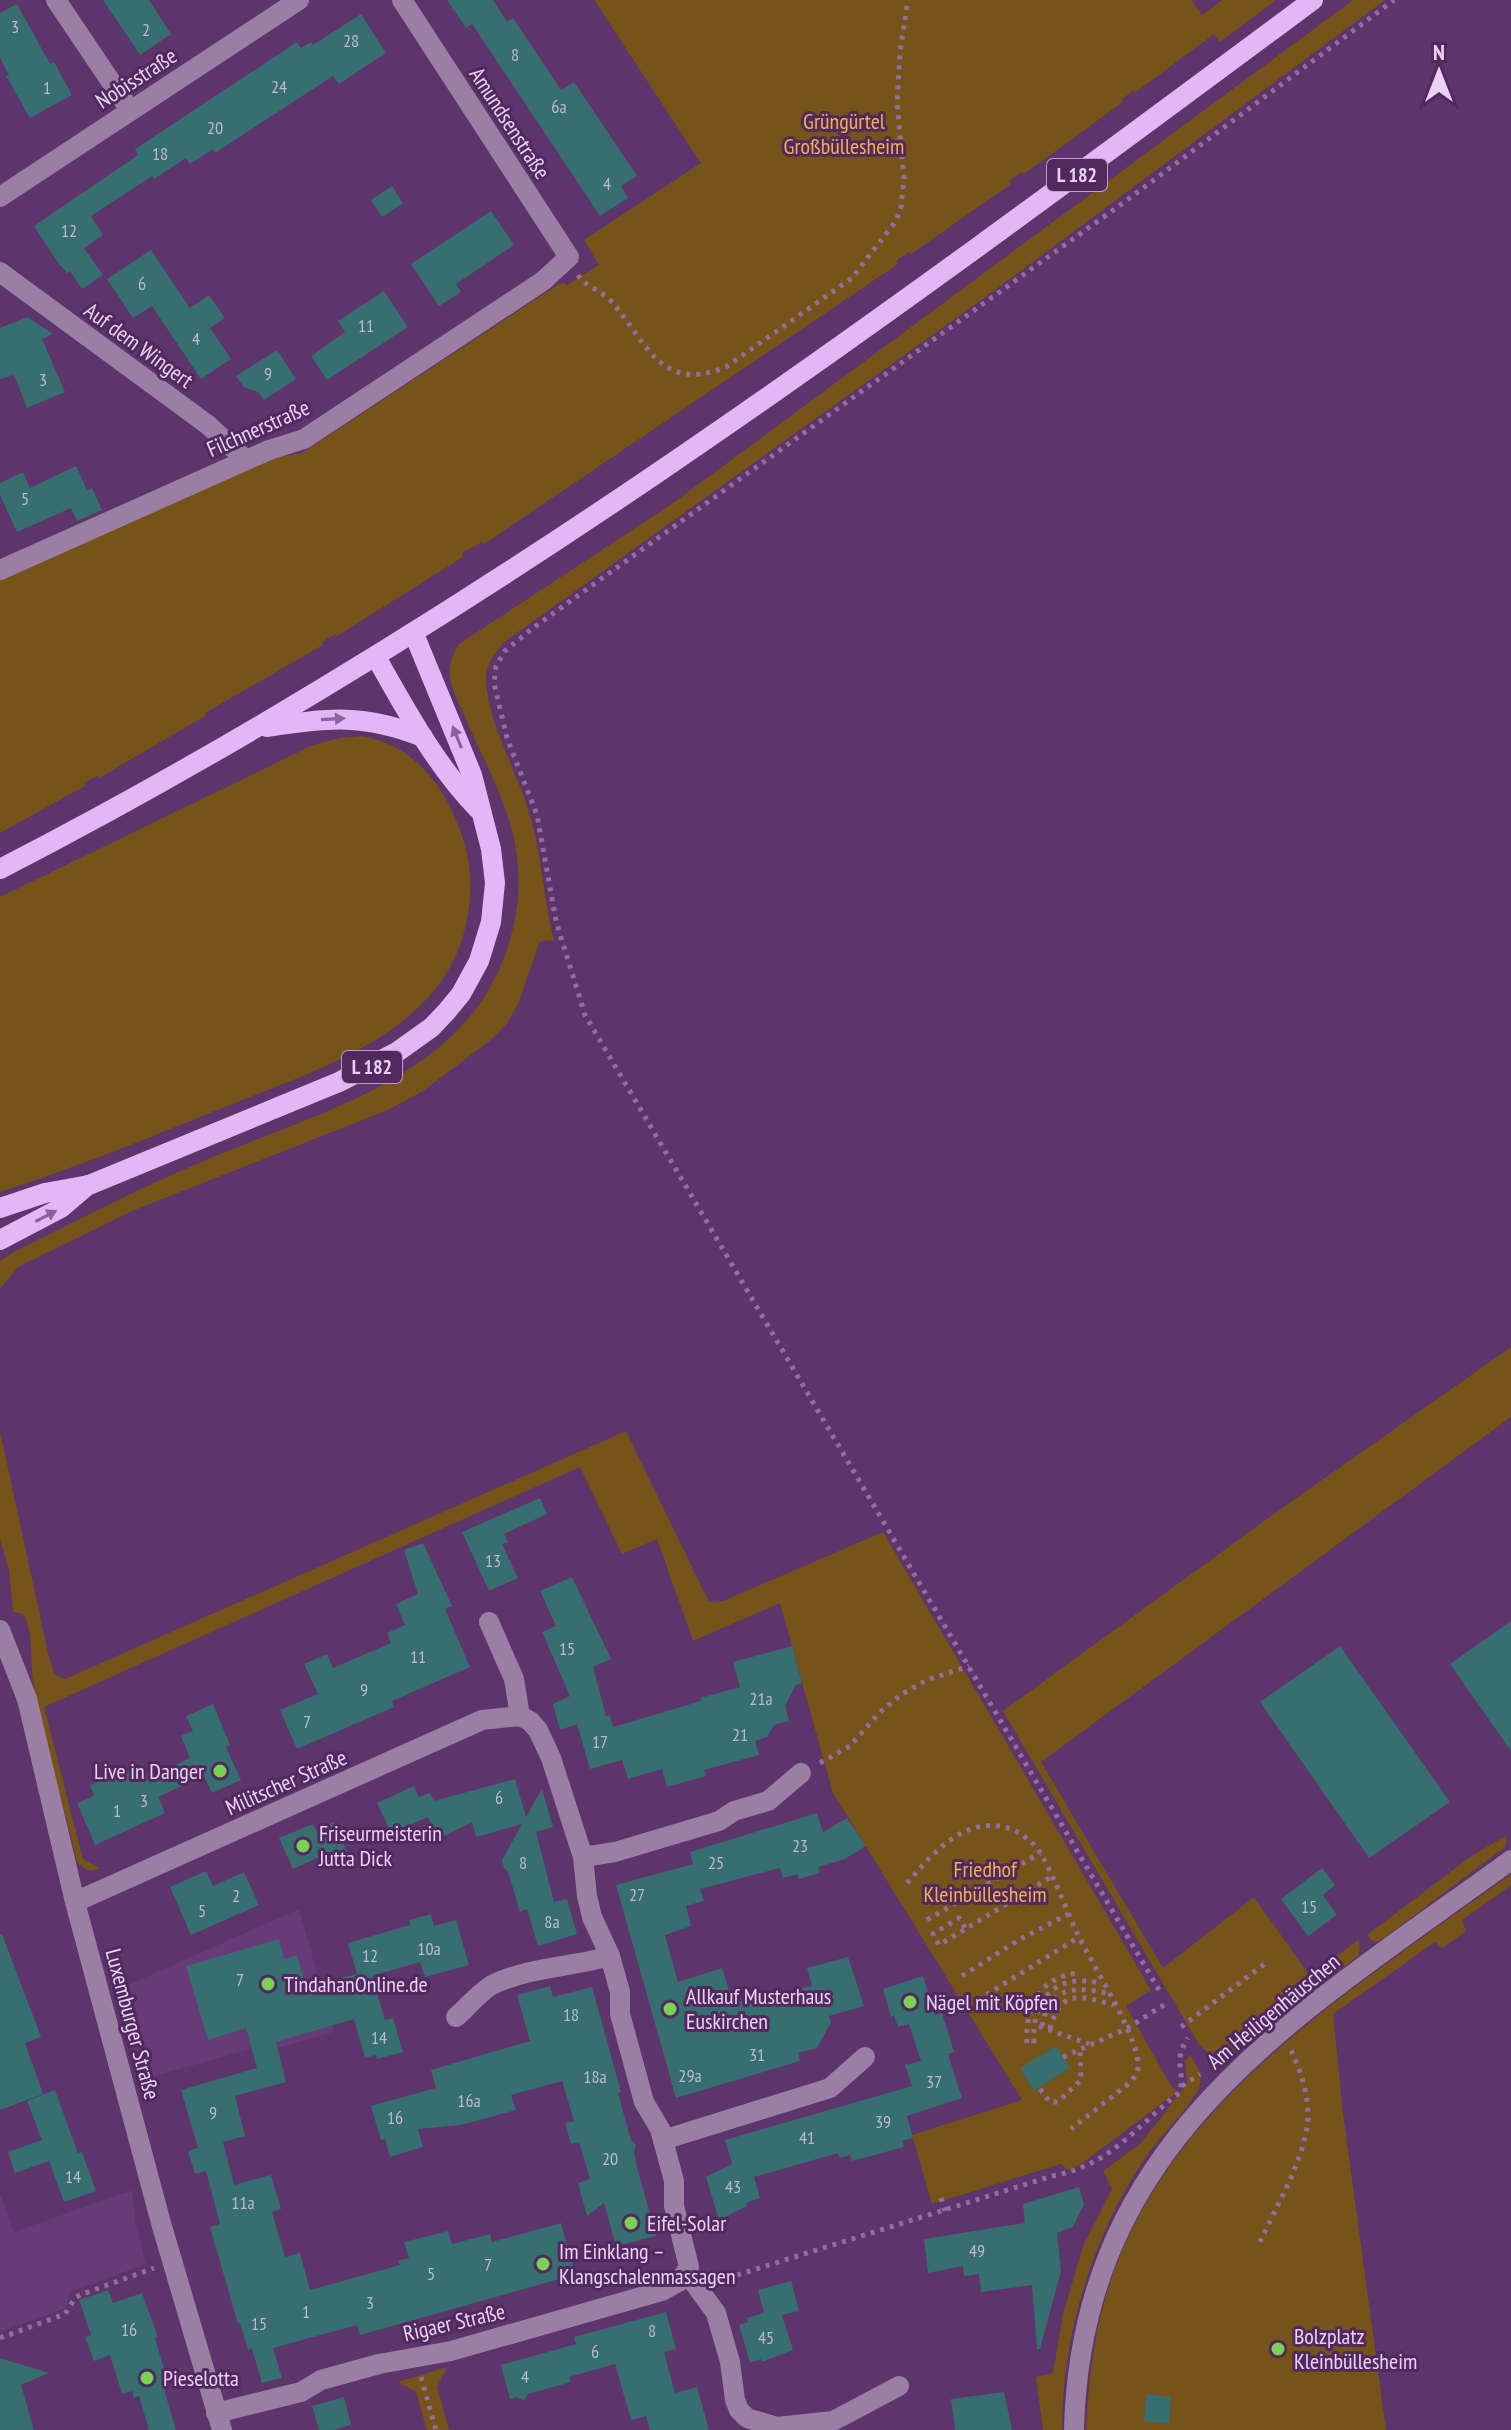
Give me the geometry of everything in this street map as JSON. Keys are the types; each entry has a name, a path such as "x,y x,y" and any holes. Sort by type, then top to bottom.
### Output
{"main road":[{"name":"L 182","path":"0,869 159,784 414,634 741,417 1313,0"},
{"name":"L 182","path":"0,1208 45,1193 89,1185 339,1082 386,1059 432,1027 461,994 479,961 491,922 494,866 472,775 414,634"},
{"name":"L 182","path":"376,657 423,737 458,788 480,811"},
{"name":"L 182","path":"255,729 358,718 386,723 423,737"},
{"name":"L 182","path":"0,1240 61,1208 89,1185"}],"street":[{"path":"56,0 130,110"},
{"name":"Nobisstraße","path":"0,197 299,0"},
{"name":"Amundsenstraße","path":"402,0 562,263"},
{"name":"Filchnerstraße","path":"4,560 269,450 304,439 543,281 562,263"},
{"name":"Auf dem Wingert","path":"0,272 208,425 246,460"},
{"path":"489,1622 514,1679 520,1716 530,1721 543,1738 583,1857 592,1917 610,1956 620,1992 620,2014 644,2102 660,2129 674,2181 674,2206 688,2267 716,2313 739,2410 747,2418 777,2427 833,2421 899,2386"},
{"name":"Luxemburger Straße","path":"0,1630 27,1699 75,1902 161,2223 219,2422"},
{"name":"Militscher Straße","path":"75,1902 482,1720 520,1716"},
{"path":"583,1857 615,1852 719,1821 734,1811 768,1801 801,1773"},
{"name":"Am Heiligenhäuschen","path":"1074,2430 1085,2328 1102,2271 1127,2215 1151,2172 1199,2108 1246,2060 1279,2033 1511,1860"},
{"path":"456,2017 493,1985 560,1965 583,1964 610,1956"},
{"path":"663,2140 830,2088 865,2057"},
{"name":"Rigaer Straße","path":"219,2422 301,2392 321,2380 451,2351 662,2291 680,2281 688,2267"}],"path":[{"path":"562,263 581,281 602,291 656,361 690,375 707,375 726,367 852,278 896,221 901,207 904,178 897,103 900,52 908,0"},
{"path":"1159,1990 585,1015 556,921 537,815 498,707 494,683 496,666 505,651 533,628 904,363 1394,0"},
{"path":"801,1773 850,1746 878,1714 902,1694 927,1680 969,1666"},
{"path":"907,1883 950,1841 977,1827 1008,1828 1026,1838 1040,1853 1126,2029 1138,2063 1132,2081 1071,2129"},
{"path":"927,1920 1040,1853"},
{"path":"965,1928 959,1918 933,1934 939,1945 1051,1877"},
{"path":"962,1976 1017,1941 1068,1914"},
{"path":"978,2000 1079,1937"},
{"path":"1181,2027 1266,1963"},
{"path":"1027,2043 1027,2024 1032,2004 1051,1981 1075,1974 1103,1985"},
{"path":"1034,2043 1040,2004 1050,1991 1075,1974"},
{"path":"1042,2026 1047,2008 1060,1995 1078,1988 1108,1993"},
{"path":"1050,2029 1053,2015 1068,1999 1080,1996 1114,2005"},
{"path":"1063,2057 1126,2029 1167,2003"},
{"path":"1027,2024 1042,2026 1090,2045"},
{"path":"1260,2242 1295,2164 1307,2128 1305,2087 1291,2051 1279,2033"},
{"path":"688,2267 717,2281 1052,2176 1080,2170 1099,2160 1179,2093 1179,2051 1188,2038"},
{"path":"1040,2089 1050,2102 1058,2102 1081,2080 1080,2049"},
{"path":"1181,2086 1208,2069"},
{"path":"941,2198 945,2211"},
{"path":"0,2338 65,2314 80,2295 145,2270"},
{"path":"416,2357 436,2430"}],"shaded area":[{"path":"299,1909 334,2032 277,2048 275,2042 145,2079 119,1989"},
{"path":"132,2190 135,2220 146,2264 69,2292 66,2308 0,2332 0,2194 14,2232"}],"green space":[{"name":"Grüngürtel Großbüllesheim","path":"594,0 1191,0 1202,15 1222,0 1276,0 1220,42 1214,34 1024,174 1022,172 1009,181 1011,184 911,254 909,252 896,261 898,264 484,544 482,542 462,553 463,557 337,636 335,634 322,642 323,645 205,713 205,716 0,833 0,578 277,457 302,453 559,284 567,285 599,265 584,240 701,163"},
{"path":"1353,0 1385,0 991,293 504,642 487,669 488,695 491,712 533,825 554,941 539,943 519,1002 507,1023 492,1039 423,1091 388,1110 132,1211 18,1267 0,1289 0,1261 16,1251 163,1179 357,1098 402,1074 442,1045 475,1009 501,966 516,913 518,877 508,817 451,683 451,664 459,644 673,503"},
{"path":"360,736 394,747 423,768 445,797 464,841 470,874 467,919 454,959 433,992 405,1019 334,1062 111,1152 0,1192 0,897 313,745"},
{"path":"1511,1347 1511,1417 1041,1762 1163,1968 1254,1897 1310,1976 1358,1940 1358,1956 1229,2059 1214,2059 1198,2043 1003,1711 1278,1511"},
{"name":"Friedhof Kleinbüllesheim","path":"0,1431 48,1653 54,1674 65,1679 626,1431 709,1602 723,1601 883,1532 1151,1990 1126,2006 1177,2092 1081,2164 1068,2170 1061,2164 932,2204 912,2135 1022,2100 833,1793 780,1603 693,1641 657,1539 622,1554 580,1467 44,1707 83,1859 100,1868 85,1869 77,1862 43,1727 33,1681 29,1629 23,1614 13,1612 9,1570 0,1539"},
{"path":"1507,1835 1505,1847 1384,1938 1376,1942 1367,1935 1470,1857"},
{"path":"1511,1874 1511,1885 1462,1920 1466,1931 1442,1948 1435,1942 1333,2014 1343,2113 1386,2430 1086,2430 1092,2364 1105,2299 1132,2229 1170,2166 1217,2108 1271,2055 1329,2007"},
{"path":"1190,2055 1201,2073 1200,2085 1190,2103 1145,2158 1110,2220 1095,2254 1074,2323 1063,2394 1062,2430 1043,2430 1036,2377 1053,2373 1063,2314 1083,2246 1112,2189 1103,2171 1140,2144 1185,2087 1185,2061"},
{"path":"447,2367 437,2387 449,2430 427,2430 416,2392 398,2382"}],"building":[{"path":"103,0 149,0 171,34 140,55"},
{"path":"447,0 493,0 507,22 513,18 561,90 574,82 637,176 621,186 628,198 600,216 472,24 466,28"},
{"path":"17,4 50,64 54,62 72,95 30,118 6,76 9,75 0,58 0,13"},
{"path":"361,14 386,53 339,84 333,76 215,153 213,149 190,164 186,158 154,179 152,176 91,216 103,235 84,248 103,275 82,289 70,271 67,273 59,264 34,226 138,155 135,149 297,42 301,48 311,42 313,45"},
{"path":"392,186 403,203 382,217 371,200"},
{"path":"491,211 514,245 456,284 461,292 439,306 411,264"},
{"path":"151,250 190,308 209,295 225,318 210,328 231,359 201,379 152,306 133,318 107,279"},
{"path":"384,291 408,327 327,380 311,356 345,332 338,321"},
{"path":"27,317 53,334 42,339 65,392 27,408 14,375 0,379 0,328"},
{"path":"277,350 296,379 264,400 258,392 244,387 236,376"},
{"path":"76,466 87,490 92,488 102,510 77,521 71,508 17,532 0,495 0,483 23,472 30,488"},
{"path":"540,1498 547,1514 504,1534 508,1542 502,1544 518,1578 489,1591 462,1532"},
{"path":"423,1543 452,1606 445,1609 470,1667 392,1701 394,1707 297,1749 280,1710 318,1694 304,1664 327,1654 333,1668 391,1643 387,1633 405,1625 396,1604 418,1594 404,1550"},
{"path":"572,1577 611,1659 593,1667 606,1716 610,1715 613,1727 740,1687 733,1662 792,1646 802,1683 796,1685 785,1706 789,1721 774,1725 767,1737 755,1741 759,1755 704,1770 706,1776 667,1787 662,1769 628,1779 622,1760 590,1769 577,1724 560,1730 553,1704 570,1696 542,1632 556,1626 540,1591"},
{"path":"1511,1621 1511,1751 1450,1664"},
{"path":"1340,1646 1450,1802 1369,1858 1260,1702"},
{"path":"213,1704 230,1745 226,1747 241,1780 212,1793 204,1776 158,1797 165,1813 95,1845 77,1803 94,1796 90,1785 143,1764 149,1777 190,1758 181,1736 193,1731 186,1716"},
{"path":"515,1779 526,1817 542,1789 553,1827 536,1832 554,1902 567,1899 577,1934 538,1946 527,1909 520,1912 502,1860 522,1824 476,1837 472,1822 438,1839 428,1817 391,1833 377,1803 414,1786 419,1797 430,1793 434,1801"},
{"path":"817,1813 823,1832 847,1818 866,1846 845,1859 818,1867 820,1873 799,1879 797,1874 783,1878 780,1868 700,1889 704,1901 686,1906 691,1926 665,1935 678,1982 722,1968 733,2003 812,1986 807,1968 848,1957 864,2006 829,2016 831,2022 817,2048 798,2053 800,2061 676,2098 616,1885 693,1864 690,1852"},
{"path":"334,1822 348,1854 330,1862 326,1854 293,1869 279,1838 313,1824 316,1830"},
{"path":"1322,1868 1335,1885 1323,1895 1337,1915 1308,1936 1281,1899"},
{"path":"206,1871 213,1886 244,1872 259,1905 191,1935 170,1887"},
{"path":"431,1914 434,1926 456,1920 469,1965 425,1977 420,1962 372,1976 385,2020 393,2018 403,2052 377,2059 376,2055 365,2058 354,2019 276,2042 286,2082 235,2096 245,2136 223,2142 234,2185 271,2175 281,2209 272,2212 285,2257 300,2253 310,2290 400,2265 398,2261 409,2258 404,2242 448,2231 452,2244 490,2234 492,2242 561,2223 575,2273 360,2335 357,2325 273,2348 282,2378 262,2383 252,2349 248,2350 238,2324 210,2227 220,2224 206,2171 195,2174 188,2151 198,2148 181,2090 257,2068 246,2028 208,2040 186,1966 279,1939 284,1959 297,1955 306,1987 357,1974 348,1943 410,1925 409,1920"},
{"path":"0,1935 41,2037 25,2043 43,2094 0,2110"},
{"path":"923,1976 935,2015 942,2013 954,2052 948,2054 962,2098 907,2116 913,2138 902,2141 904,2147 852,2161 850,2155 840,2158 838,2153 754,2177 760,2198 719,2220 706,2177 732,2164 725,2140 912,2086 905,2065 921,2061 909,2024 898,2027 894,2016 891,2017 883,1989"},
{"path":"550,1986 553,1997 592,1987 631,2140 636,2145 637,2167 656,2236 616,2246 604,2203 587,2216 578,2183 590,2179 579,2142 571,2144 565,2123 574,2121 562,2081 511,2095 516,2110 461,2125 418,2129 423,2147 390,2157 385,2139 381,2140 371,2106 436,2088 431,2070 530,2041 517,1995"},
{"path":"1056,2046 1070,2068 1034,2091 1020,2068"},
{"path":"55,2090 96,2191 64,2202 49,2161 15,2173 8,2152 42,2140 27,2101"},
{"path":"1079,2187 1084,2204 1073,2227 1057,2233 1061,2271 1040,2349 1037,2349 1032,2285 981,2292 979,2274 964,2276 963,2266 928,2273 924,2239 1025,2223 1023,2204"},
{"path":"791,2281 799,2311 782,2315 793,2350 762,2362 761,2359 750,2363 739,2325 748,2322 747,2318 764,2313 758,2290"},
{"path":"108,2290 113,2303 142,2293 158,2337 155,2338 169,2387 164,2389 176,2430 149,2430 139,2396 134,2398 132,2391 122,2394 110,2355 94,2361 85,2337 91,2335 79,2300"},
{"path":"666,2312 676,2349 664,2352 675,2393 697,2387 709,2430 650,2430 646,2416 631,2420 615,2364 569,2377 571,2382 528,2394 524,2401 517,2397 510,2399 501,2365 576,2344 574,2337"},
{"path":"0,2358 49,2373 21,2385 34,2430 0,2430"},
{"path":"1004,2392 1012,2430 955,2430 951,2399"},
{"path":"1146,2394 1171,2397 1169,2424 1144,2421"},
{"path":"344,2397 351,2425 319,2430 312,2406"}],"place":[{"name":"Live in Danger","path":"220,1771"},
{"name":"Friseurmeisterin Jutta Dick","path":"303,1846"},
{"name":"TindahanOnline.de","path":"268,1984"},
{"name":"Nägel mit Köpfen","path":"910,2002"},
{"name":"Allkauf Musterhaus Euskirchen","path":"670,2009"},
{"name":"Eifel-Solar","path":"631,2223"},
{"name":"Im Einklang – Klangschalenmassagen","path":"543,2264"},
{"name":"Bolzplatz Kleinbüllesheim","path":"1278,2349"},
{"name":"Pieselotta","path":"147,2378"}]}
